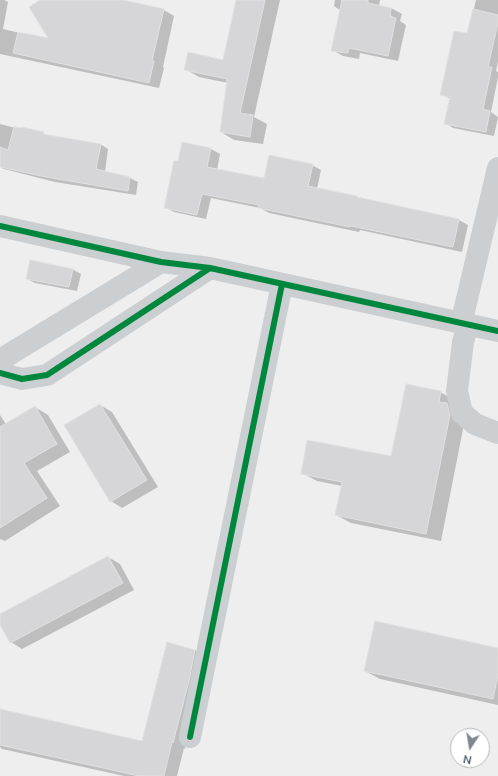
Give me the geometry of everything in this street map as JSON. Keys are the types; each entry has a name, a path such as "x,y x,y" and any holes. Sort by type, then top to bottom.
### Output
{"street":[{"path":"498,168 465,324 456,391 462,413 475,424 498,433"},
{"path":"0,226 161,262 210,268 498,331"},
{"path":"0,360 161,262"},
{"path":"0,373 22,379 47,375 210,268"},
{"path":"190,737 282,284"}],"building":[{"path":"40,0 123,0 164,9 152,61 154,61 149,83 13,53 18,32 48,38 29,7"},
{"path":"236,0 265,0 240,113 253,115 250,137 220,132 227,79 184,70 188,52 223,60"},
{"path":"342,0 368,0 368,3 391,8 390,16 396,18 388,56 349,48 348,53 331,51"},
{"path":"473,9 498,15 498,23 488,67 492,67 483,109 490,111 486,132 444,124 450,97 440,95 454,31 467,33"},
{"path":"14,127 22,127 44,132 43,134 101,144 96,169 130,177 128,191 46,177 0,167 0,147 8,150"},
{"path":"182,142 211,148 207,167 264,178 269,155 313,164 308,186 459,219 453,247 258,208 259,205 202,194 197,215 164,208 174,161 178,161"},
{"path":"30,260 73,269 69,287 26,279"},
{"path":"406,384 441,391 439,402 447,403 450,415 426,534 335,515 342,482 301,474 307,440 391,456"},
{"path":"100,404 147,480 110,502 64,425"},
{"path":"35,406 57,444 24,463 47,498 0,528 0,427"},
{"path":"108,556 123,583 10,643 0,625 0,614"},
{"path":"375,621 498,648 498,675 493,699 364,671"},
{"path":"167,642 195,650 189,681 164,776 139,776 0,745 0,709 142,741"}],"cycle path":[{"path":"0,226 161,262 210,268 498,331"},
{"path":"0,373 22,379 47,375 210,268"},
{"path":"190,737 282,284"}]}
